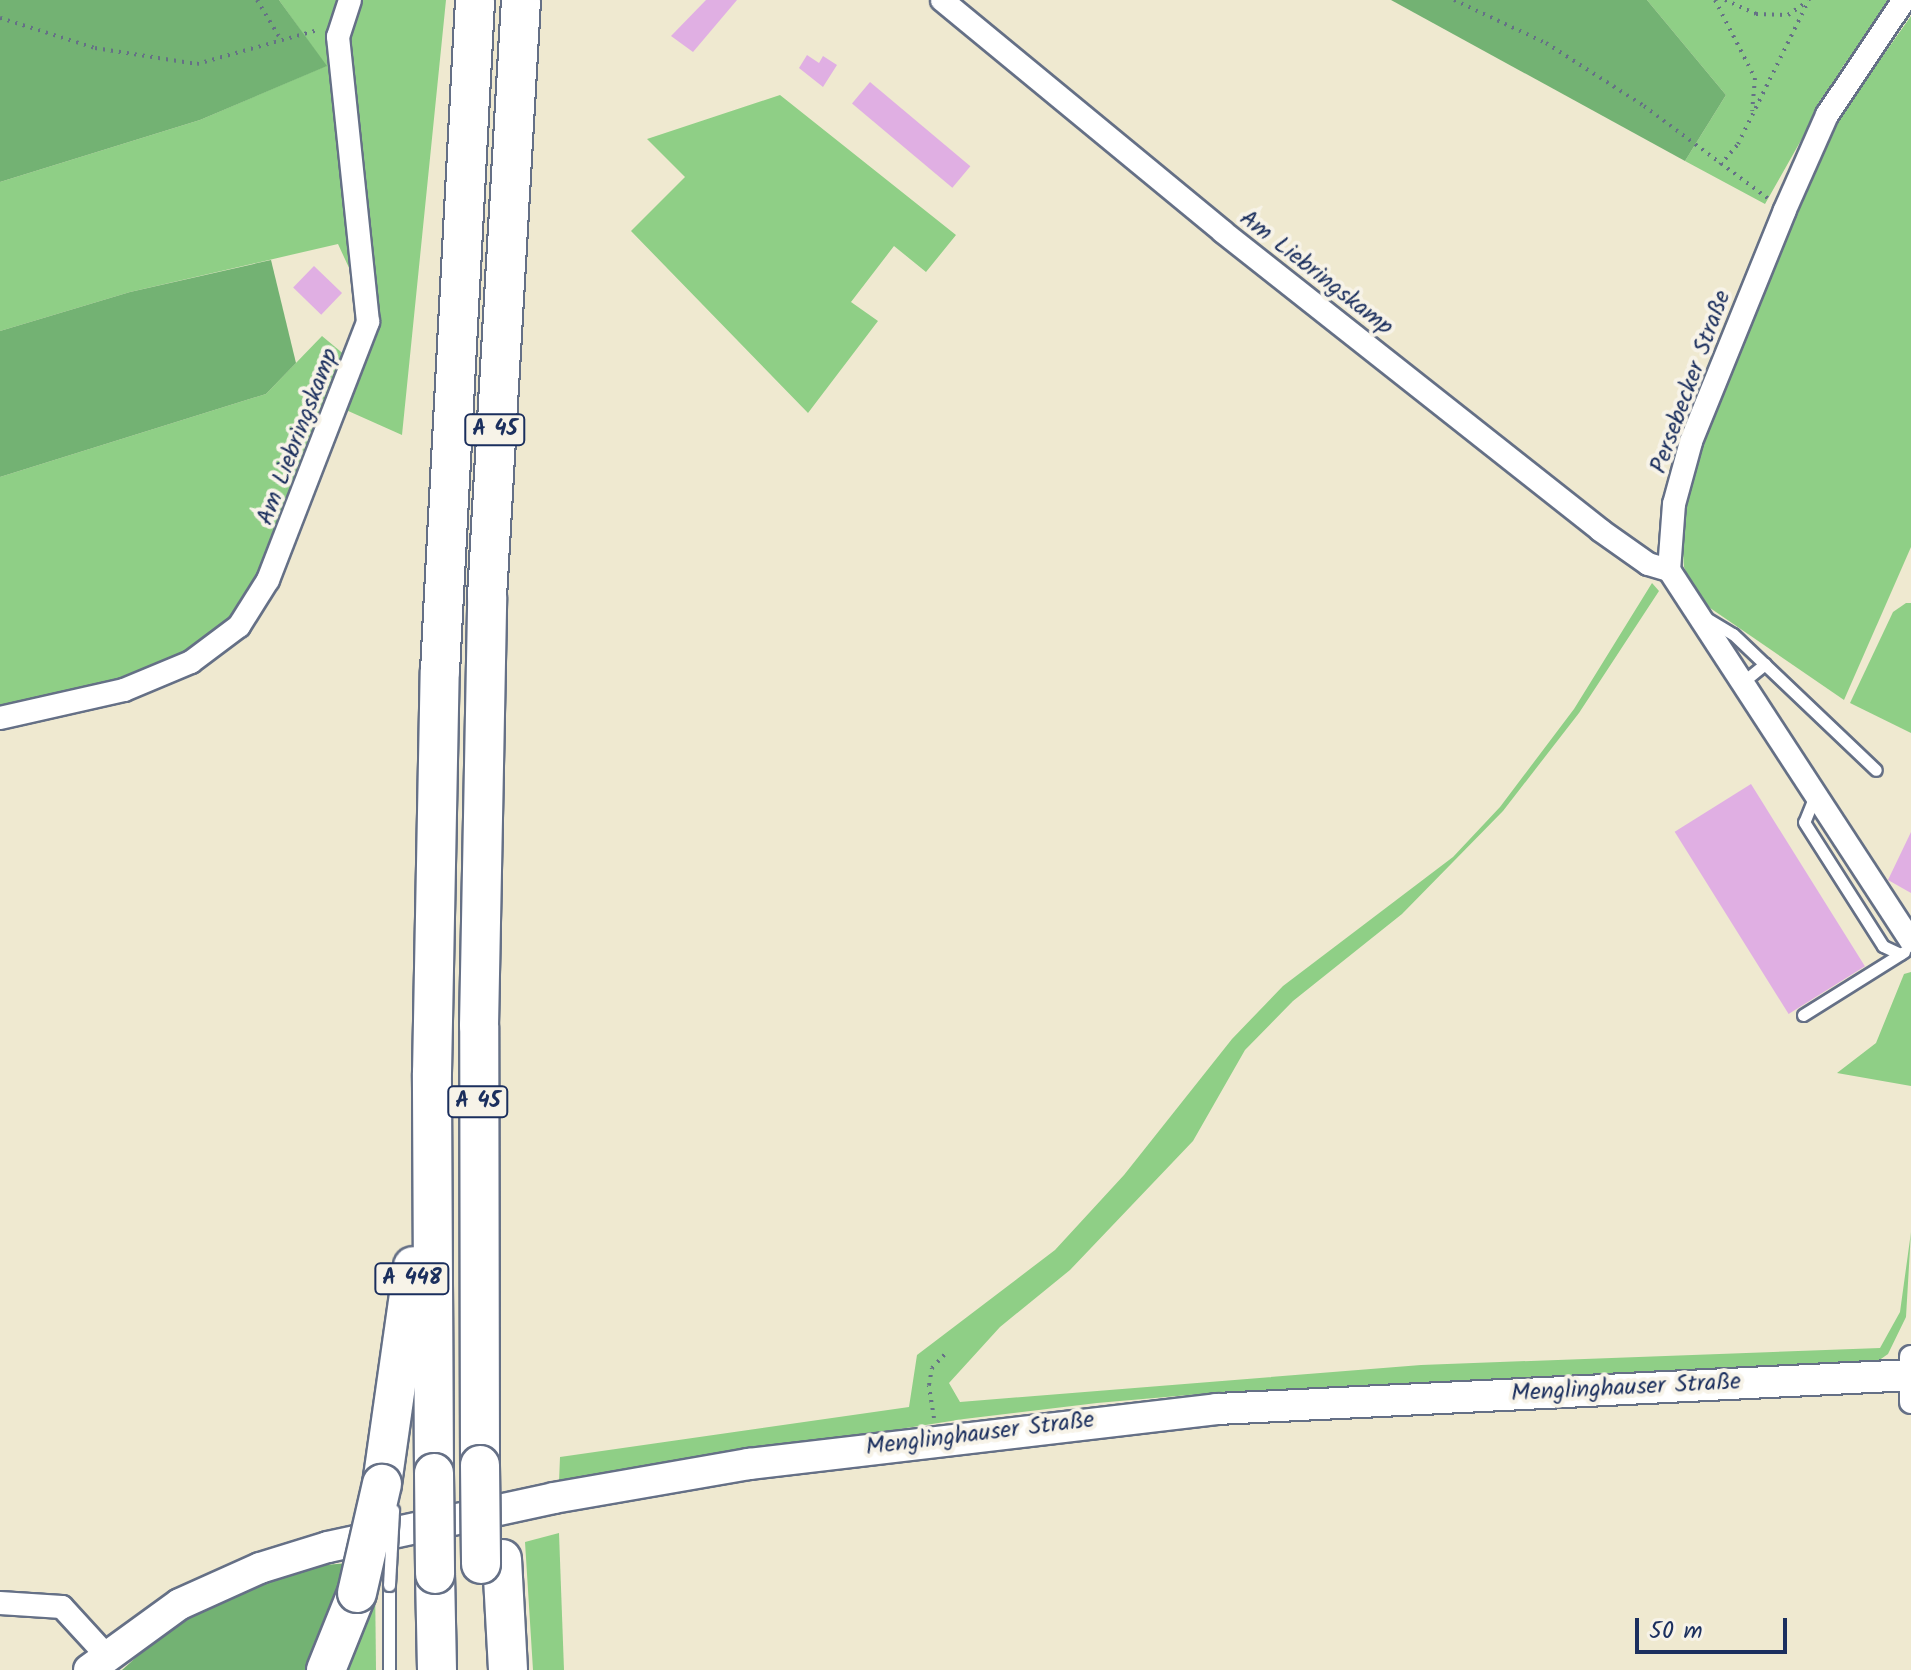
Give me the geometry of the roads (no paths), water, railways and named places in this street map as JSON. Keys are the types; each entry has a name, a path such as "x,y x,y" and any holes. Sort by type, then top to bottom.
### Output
{"highway":[{"name":"A 45","path":"437,1670 432,1073 444,549 475,0"},
{"name":"A 45","path":"483,1670 491,1561 481,1454 478,1041 487,597 521,0"},
{"name":"A 448","path":"326,1670 373,1589 408,1309 432,1073"},
{"path":"491,1561 508,1670"}],"street":[{"name":"Am Liebringskamp","path":"0,718 124,690 165,675 225,639 264,588 368,322 339,24 350,0"},
{"name":"Am Liebringskamp","path":"942,0 1223,232 1600,530 1648,564 1669,570"},
{"name":"Persebecker Straße","path":"1669,570 1674,504 1691,442 1785,210 1827,115 1904,0"},
{"path":"1669,570 1697,618 1744,681 1817,792 1906,948"},
{"name":"Menglinghauser Straße","path":"98,1662 180,1604 260,1568 328,1547 749,1464 939,1438 1217,1409 1911,1377"},
{"path":"0,1603 62,1607 98,1662"}],"lane":[{"path":"1697,618 1710,618 1765,664 1876,770"},
{"path":"1744,681 1765,664"},
{"path":"1803,1015 1906,948 1911,948"},
{"path":"373,1589 389,1670"}]}
